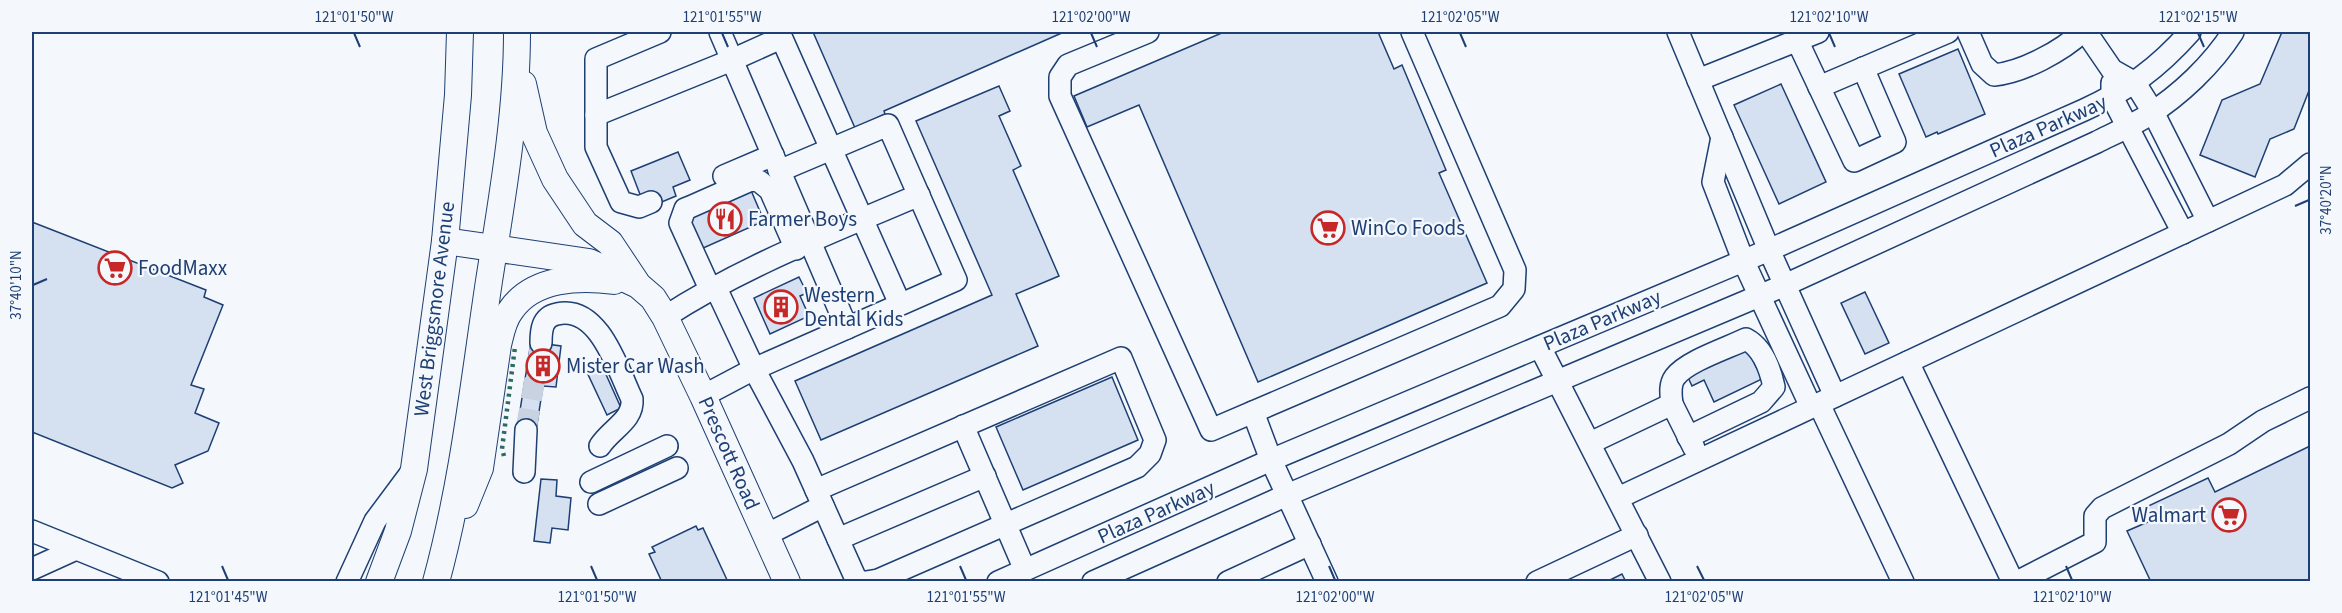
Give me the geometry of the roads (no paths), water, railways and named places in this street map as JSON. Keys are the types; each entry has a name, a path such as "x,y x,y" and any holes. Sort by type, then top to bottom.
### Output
{"main road":[{"name":"West Briggsmore Avenue","path":"379,582 398,531 414,469 445,241 458,95 460,32"},
{"path":"439,572 460,471 495,247 510,138 517,37"},
{"path":"517,37 527,107 536,139 550,170 585,224 610,243 638,285"},
{"name":"Prescott Road","path":"445,241 589,262 638,285 653,298 665,317 703,396 787,582"},
{"path":"439,572 480,468 498,345 501,331 512,308 533,290 559,281 591,278 638,285"}],"street":[{"path":"651,202 639,207 621,202 596,147 596,59 660,32"},
{"path":"720,32 776,163 803,245"},
{"path":"1148,32 1068,65 1060,77 1060,96 1211,430 1500,306 1514,289 1515,270 1412,32"},
{"path":"1677,32 1785,285 1822,402"},
{"path":"1698,80 1818,32"},
{"path":"1819,87 1948,32"},
{"path":"1968,32 1982,64 1994,75 2008,74 2067,46 2084,32 2112,70 2135,82 2153,112 2208,220"},
{"name":"Plaza Parkway","path":"998,582 1271,460 1769,250 2112,97 2171,53 2190,32"},
{"name":"Plaza Parkway","path":"1093,582 1287,495 1785,285 2127,126 2153,112 2201,72 2233,32"},
{"path":"596,115 732,60 780,35 900,304"},
{"path":"1797,40 1854,161 1894,142 1863,68"},
{"path":"2112,70 2112,97 2183,233"},
{"path":"701,186 830,148 888,125 956,280 753,369 703,396"},
{"path":"1722,137 1713,182 1743,260 1759,295 1822,402 1903,582"},
{"path":"1618,498 2285,185 2310,164"},
{"path":"847,328 803,245 770,190 759,181 751,180 685,210 680,223 753,369 803,461 855,577 860,582"},
{"path":"665,317 713,287 919,195"},
{"path":"541,343 541,329 546,319 555,314 564,313 586,319 597,328 605,341 632,399 633,408 627,418 606,436 600,446"},
{"path":"1688,437 1761,402 1774,387 1772,375 1758,345 1746,339 1685,368 1675,377 1670,389 1672,404 1688,437 1700,459"},
{"path":"1540,346 1660,582"},
{"path":"766,535 820,498 963,426 1121,358 1155,440 1150,454 1137,467 879,579 866,582"},
{"path":"1908,362 2015,582 2095,542 2095,516 2102,508 2229,444 2263,421 2310,398"},
{"path":"1590,443 1672,404"},
{"path":"1253,412 1271,460 1327,582"},
{"path":"963,426 1025,570"},
{"path":"525,471 523,457 526,430"},
{"path":"591,482 667,446"},
{"path":"599,504 677,468"},
{"path":"346,582 375,521 414,469"},
{"path":"838,538 985,476"},
{"path":"32,531 158,582"},
{"path":"1537,582 1637,535"},
{"path":"1228,582 1310,544"},
{"path":"32,568 76,549"}],"tunnel":[{"path":"526,430 541,343"}],"place":[{"name":"Farmer Boys","path":"725,219"},
{"name":"WinCo Foods","path":"1328,228"},
{"name":"FoodMaxx","path":"115,268"},
{"name":"Western Dental Kids","path":"781,307"},
{"name":"Mister Car Wash","path":"543,366"},
{"name":"Walmart","path":"2229,515"}]}
